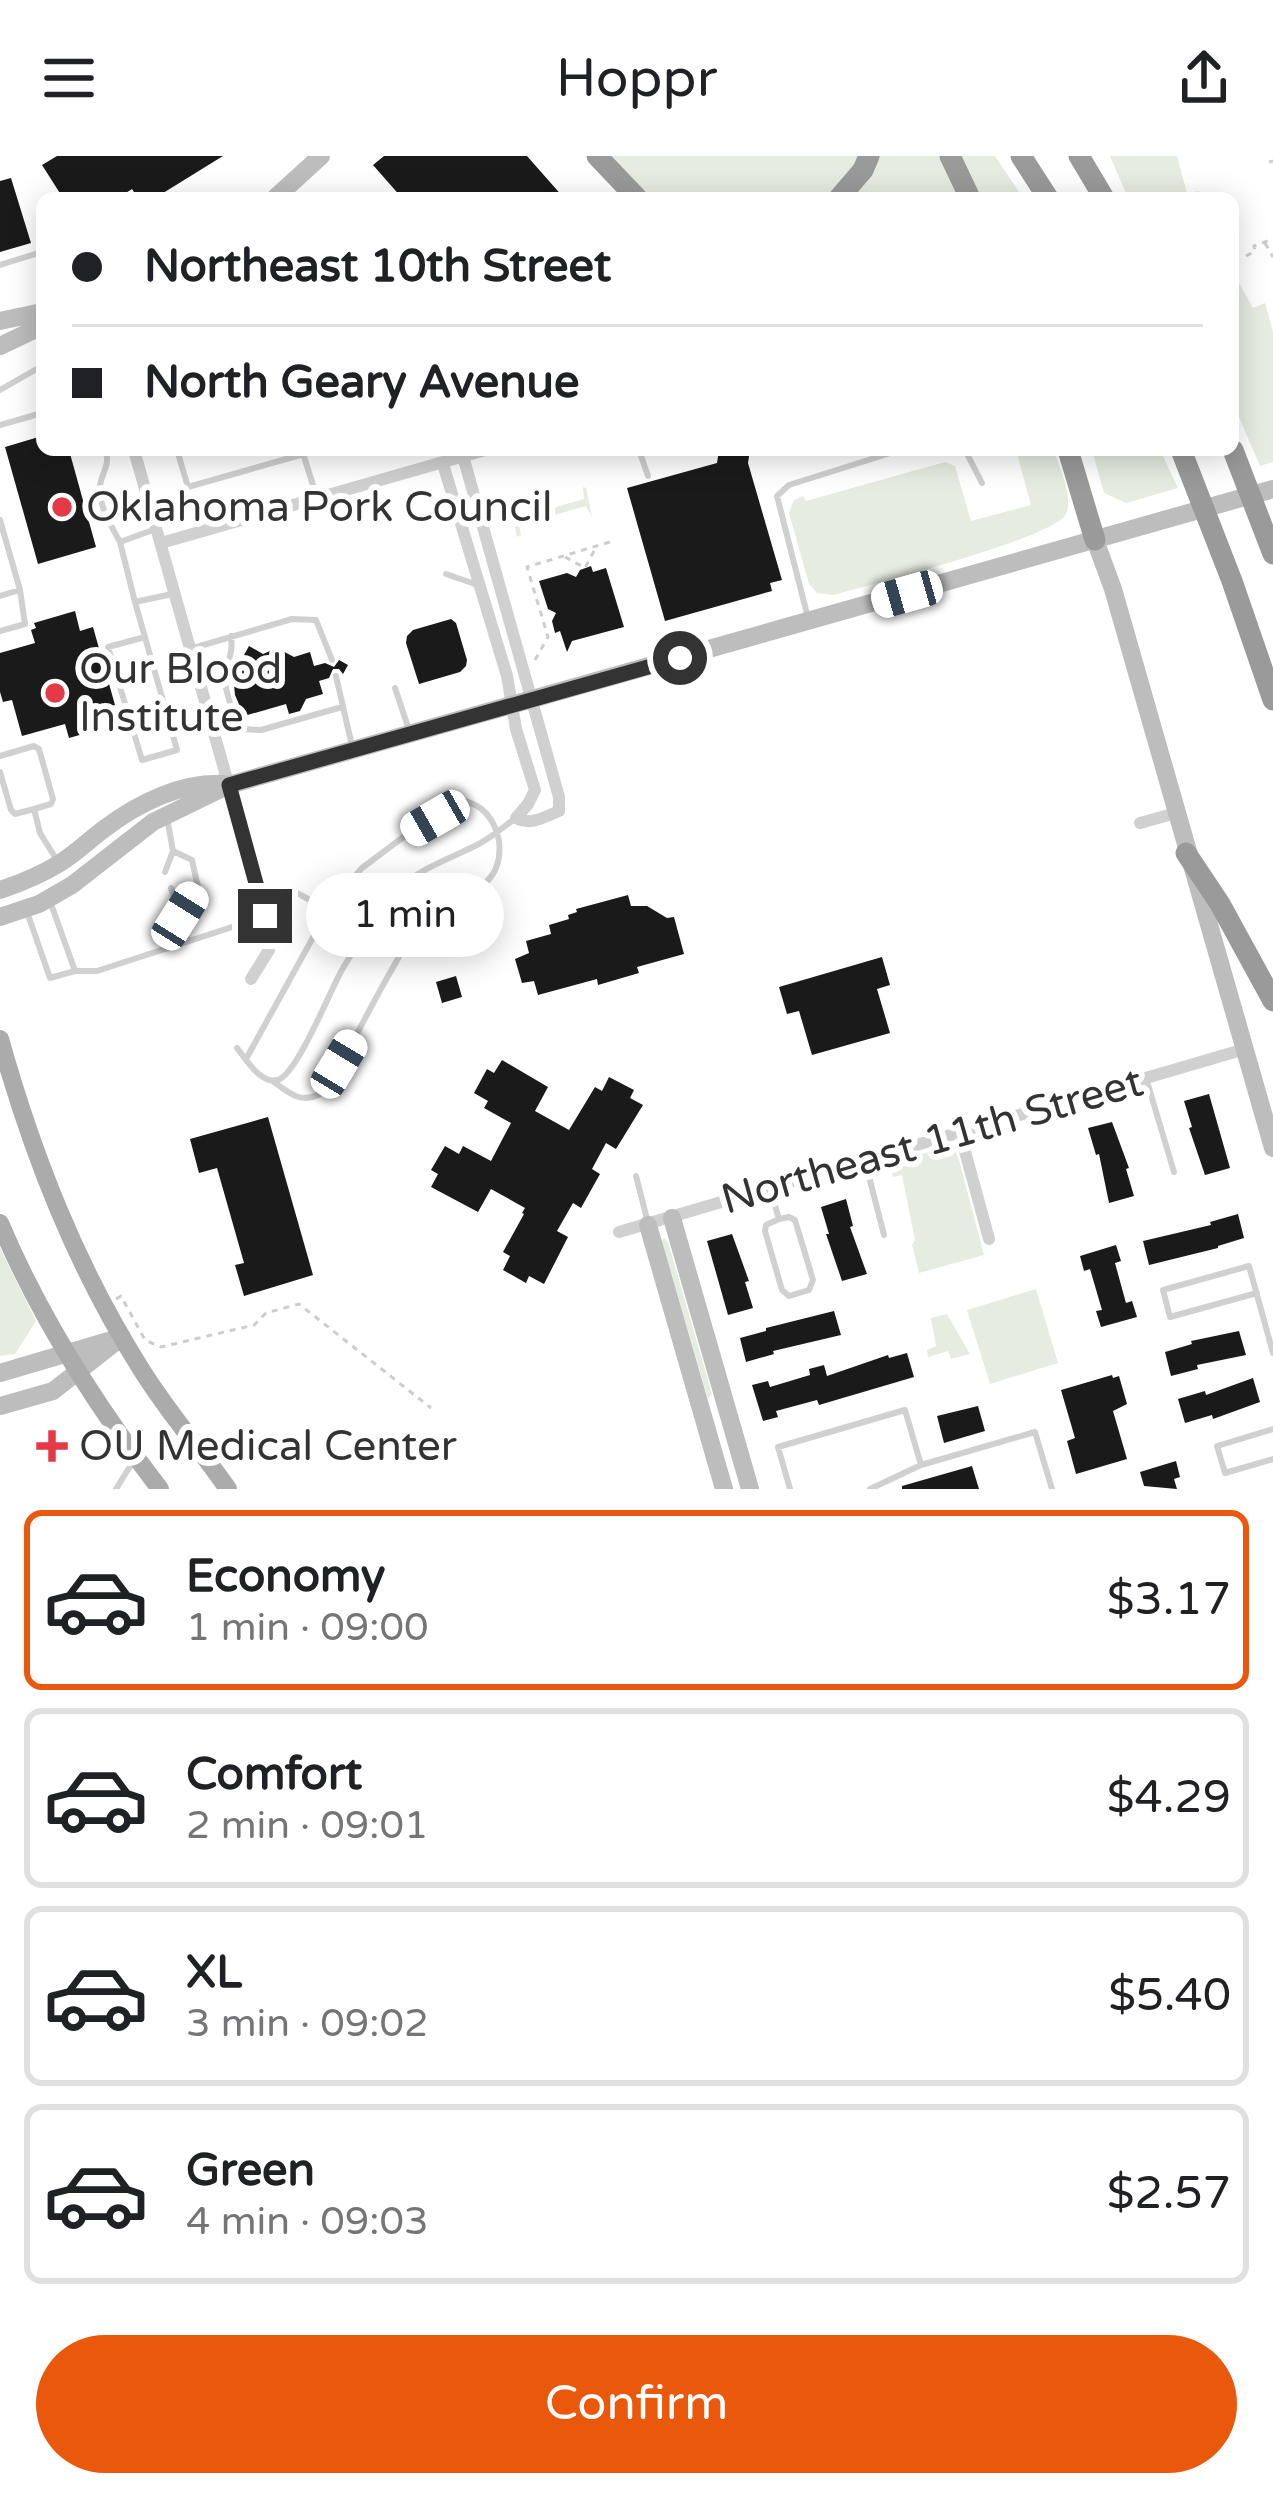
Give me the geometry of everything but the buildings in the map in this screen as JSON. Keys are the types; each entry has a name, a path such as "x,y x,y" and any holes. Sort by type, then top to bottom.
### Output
{"highway":[{"path":"597,156 631,192"},
{"path":"844,192 869,156"},
{"path":"950,156 967,192"},
{"path":"1021,156 1044,192"},
{"path":"1078,156 1104,192"},
{"path":"1094,156 1106,192"},
{"path":"1071,456 1095,540"},
{"path":"1183,456 1273,700"},
{"path":"1235,456 1273,554"},
{"path":"1186,853 1273,1001"}],"main road":[{"path":"281,192 322,156"},
{"path":"0,321 36,313"},
{"path":"0,346 36,329"},
{"path":"0,917 49,898 165,815 229,785 1273,489"},
{"path":"1095,540 1273,1148"},
{"path":"0,890 59,864 108,826 154,799 204,784 229,785"},
{"path":"0,1040 28,1135 84,1268 155,1390 228,1489"},
{"path":"672,1218 749,1489"},
{"path":"0,1223 76,1373 160,1489"},
{"path":"648,1225 724,1489"},
{"path":"0,1373 122,1337"},
{"path":"0,1406 53,1391 122,1337"},
{"path":"704,1417 727,1410"}],"street":[{"path":"136,456 270,935 269,950 251,979"},
{"path":"159,536 317,499 453,457"},
{"path":"453,457 478,585 507,676 522,702 552,768 560,809 537,820 516,818 535,790 516,729 522,702 453,457"},
{"path":"1140,823 1176,813"},
{"name":"Northeast 11th Street","path":"620,1232 1245,1049"},
{"path":"960,1133 989,1238"}],"lane":[{"path":"0,265 36,254"},
{"path":"0,390 36,369"},
{"path":"0,424 36,415"},
{"path":"107,456 99,492 120,542 177,750 142,760 108,647 145,637"},
{"path":"179,456 188,487 290,456"},
{"path":"304,456 317,499"},
{"path":"641,456 648,476"},
{"path":"809,622 777,496 789,484 880,456"},
{"path":"968,456 982,482"},
{"path":"0,520 25,624 0,631"},
{"path":"120,542 159,536"},
{"path":"446,574 478,585"},
{"path":"0,596 20,590"},
{"path":"135,602 175,593"},
{"path":"191,649 292,620 316,620 332,661"},
{"path":"231,637 233,654 224,675 237,721 247,731 342,707"},
{"path":"336,676 353,749"},
{"path":"395,688 410,734"},
{"path":"213,727 237,721"},
{"path":"0,756 34,746 39,749 51,804 15,814 0,772"},
{"path":"237,1048 265,1080 299,1098 320,1094 407,943 496,871 498,831 478,806 464,801 362,868 328,910 247,1059"},
{"path":"34,809 40,833 59,864"},
{"path":"165,815 173,851 165,872"},
{"path":"274,1082 295,1064 361,938 404,885 482,843 516,818"},
{"path":"173,851 192,860 198,887 180,916"},
{"path":"171,888 188,940"},
{"path":"259,894 290,889 328,910"},
{"path":"49,898 75,971"},
{"path":"26,909 50,978 97,971 265,916"},
{"path":"1146,1078 1174,1172"},
{"path":"865,1161 884,1235"},
{"path":"636,1176 648,1225"},
{"path":"770,1189 778,1219"},
{"path":"789,1216 795,1220 813,1280 809,1290 789,1296 782,1290 765,1232 766,1225 778,1219 789,1216"},
{"path":"1256,1293 1170,1317 1163,1290 1250,1266 1273,1353"},
{"path":"790,1489 778,1447 905,1409 921,1465"},
{"path":"1273,1429 1217,1445 1225,1473 1273,1459"},
{"path":"870,1489 921,1465 1035,1432 1052,1489"},
{"path":"116,1489 136,1457"}],"path":[{"path":"1246,256 1255,251 1256,243 1273,238"},
{"path":"1264,241 1273,257"},
{"path":"535,662 548,637 527,567 613,541"},
{"path":"564,556 586,568 598,545"},
{"path":"114,1300 122,1296 146,1340 161,1347 254,1325 266,1313 299,1304 431,1408"}],"shaded area":[{"path":"611,156 860,156 832,192 644,192"},
{"path":"878,156 941,156 958,192 854,192"},
{"path":"957,156 995,156 1019,192 975,192"},
{"path":"1110,156 1177,156 1187,192 1125,192"},
{"path":"1239,283 1253,308 1265,303 1273,332 1273,462 1260,466 1239,417"},
{"path":"1018,456 1056,456 1068,507 1054,524 997,548 834,595 817,593 809,584 789,513 794,500 803,496 806,501 945,462 955,466 971,521 1031,505"},
{"path":"1094,456 1163,456 1178,488 1126,503 1104,493"},
{"path":"583,487 592,517 586,506 519,525 521,535 517,537 511,508 517,518 584,499"},
{"path":"950,1146 959,1160 984,1255 919,1273 902,1175 893,1177 890,1163"},
{"path":"664,1238 712,1394 708,1399 662,1241"},
{"path":"0,1248 36,1321 15,1354 0,1356"},
{"path":"1036,1289 1058,1363 990,1384 967,1310"},
{"path":"947,1314 970,1354 951,1359 948,1351 928,1357 927,1350 936,1346 931,1318"}],"place":[{"name":"Oklahoma Pork Council","path":"62,507"},
{"name":"Our Blood Institute","path":"55,693"},
{"name":"OU Medical Center","path":"52,1446"}],"route":[{"path":"265,916 229,785 680,658"}]}
